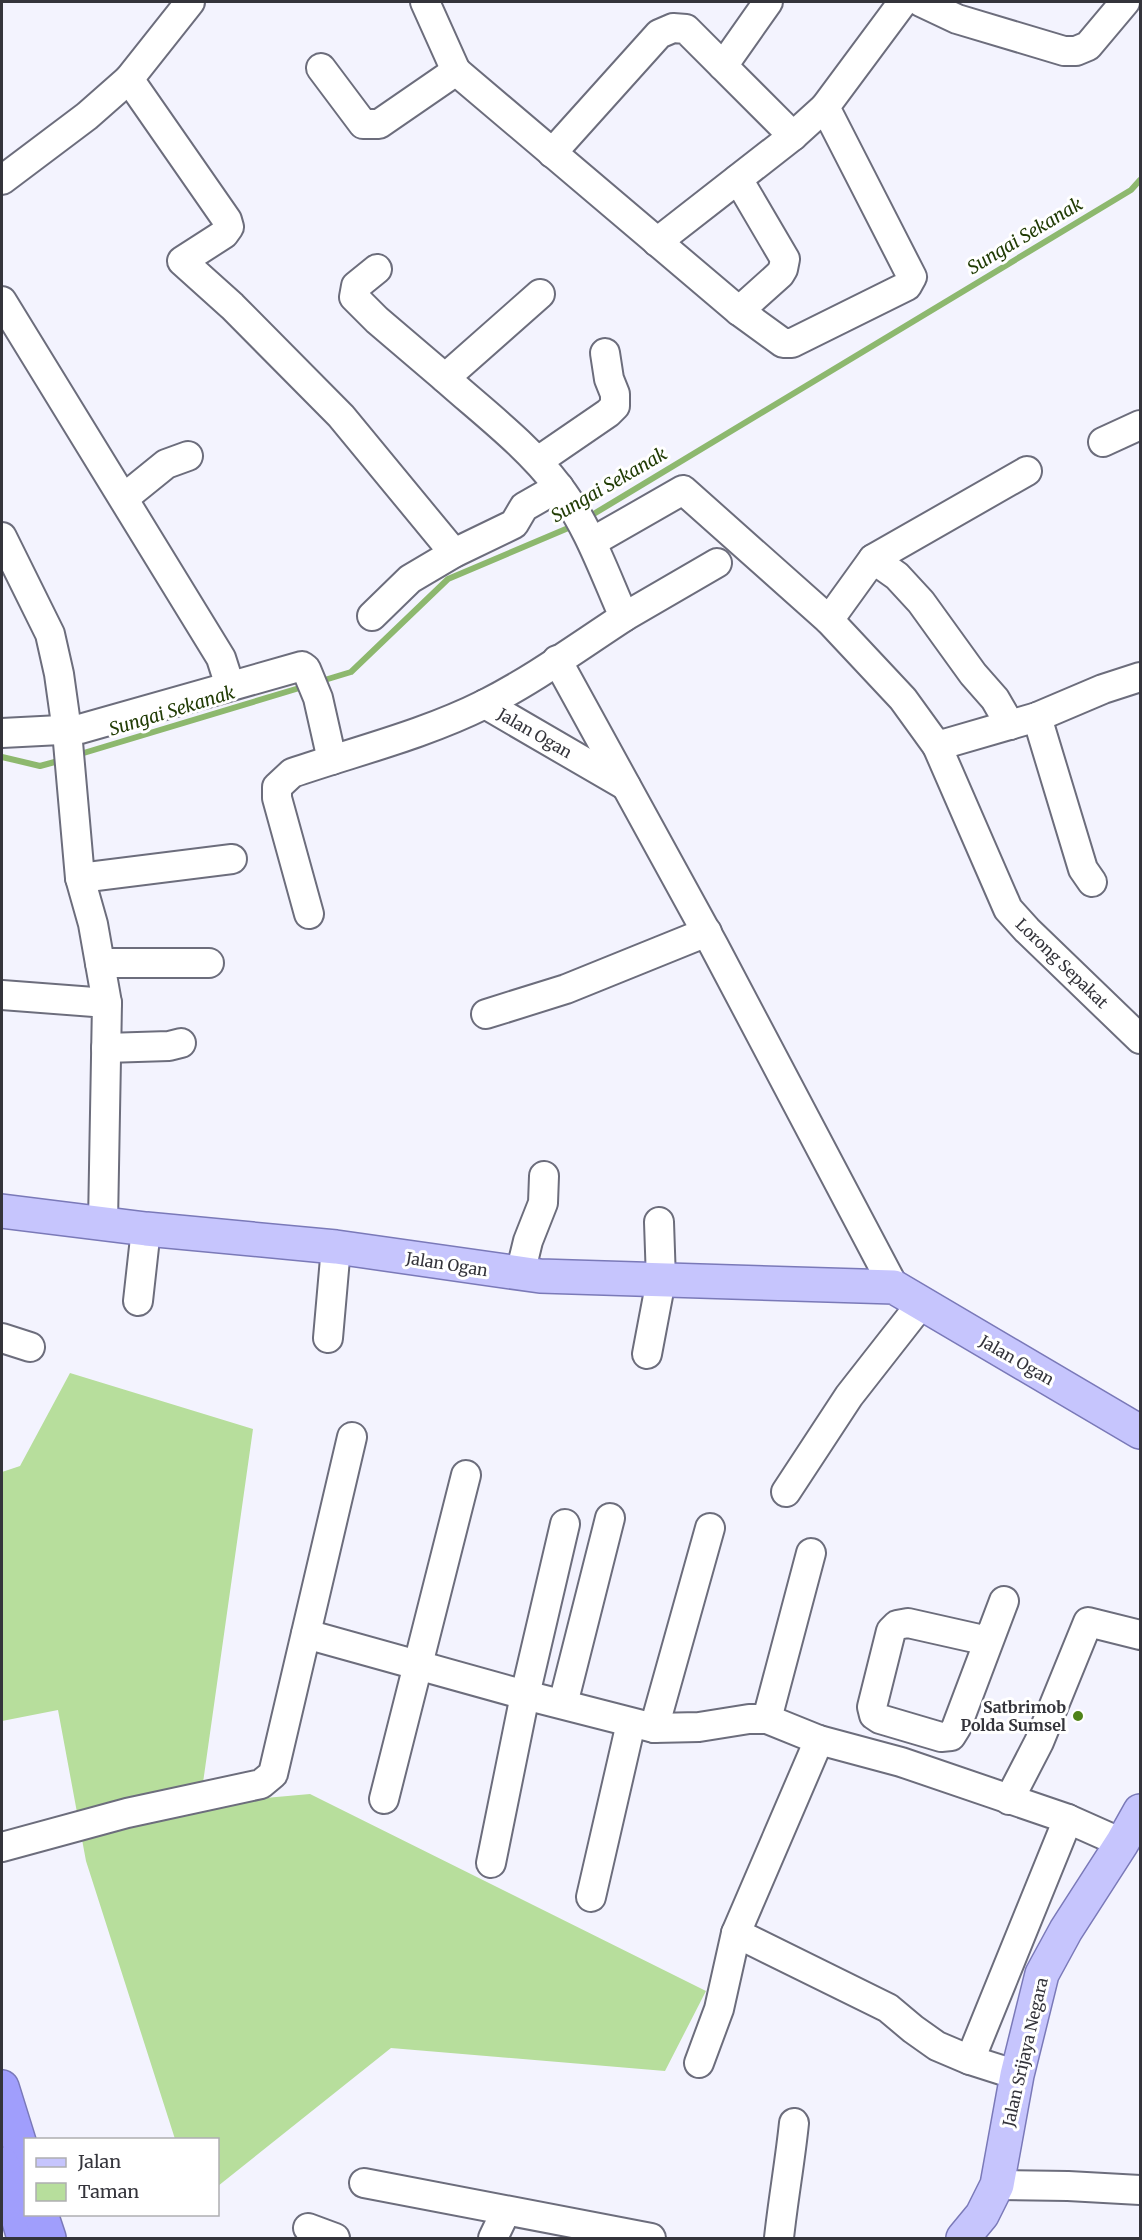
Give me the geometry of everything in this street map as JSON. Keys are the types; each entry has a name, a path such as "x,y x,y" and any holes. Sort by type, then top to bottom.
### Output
{"highway":[{"path":"2,2086 24,2158"},
{"path":"2,2164 24,2238"},
{"path":"42,2216 49,2238"}],"main road":[{"name":"Jalan Ogan","path":"2,1211 146,1229 336,1247 520,1274 908,1295 1140,1432"},
{"name":"Jalan Srijaya Negara","path":"963,2238 982,2215 997,2185 1017,2075 1042,1974 1066,1930 1140,1811"}],"street":[{"path":"2,180 87,116 129,79 190,2"},
{"path":"425,2 456,71 739,311 783,343 792,343 907,286 912,277 825,107"},
{"path":"723,66 768,2"},
{"path":"657,242 793,136 825,107 903,2"},
{"path":"921,2 957,19 1064,51 1076,51 1088,46 1125,2"},
{"path":"552,153 659,34 673,28 686,29 793,136"},
{"path":"321,68 363,123 369,125 379,124 456,71"},
{"path":"129,79 227,220 229,227 224,234 182,261 232,306 341,416 454,553"},
{"path":"738,179 785,259 780,274 739,311"},
{"path":"377,269 356,286 354,297 377,320 538,461 577,517 624,617"},
{"path":"445,378 540,294"},
{"path":"2,301 221,658 230,686"},
{"path":"538,461 615,406 615,394 609,379 605,353"},
{"path":"1103,442 1140,425"},
{"path":"124,498 166,464 188,456"},
{"path":"829,620 873,559 1027,471"},
{"name":"Lorong Sepakat","path":"577,517 683,490 829,620 903,699 937,746 1008,909 1140,1039"},
{"path":"372,616 410,579 454,553 514,524 524,507 577,517"},
{"path":"2,537 50,634 59,674 67,734 80,878 93,924 107,1003 103,1223"},
{"path":"873,559 897,576 921,602 973,674 996,699 1010,725"},
{"name":"Jalan Ogan","path":"627,788 485,704 624,617 717,563"},
{"path":"557,660 908,1295 849,1395 786,1492"},
{"path":"2,733 67,734 302,666 306,669 318,698 333,759"},
{"path":"937,746 1037,717 1102,689 1140,677"},
{"path":"309,914 277,798 277,787 292,773 415,734 485,704"},
{"path":"1037,717 1083,868 1092,882"},
{"path":"80,878 232,859"},
{"path":"486,1014 566,989 707,932"},
{"path":"100,963 209,963"},
{"path":"2,995 107,1003"},
{"path":"106,1048 169,1046 181,1043"},
{"path":"520,1274 528,1241 543,1203 544,1176"},
{"path":"648,1354 661,1280 659,1222"},
{"path":"138,1301 146,1229"},
{"path":"328,1338 336,1247"},
{"path":"2,1338 30,1347"},
{"path":"2,1847 127,1813 261,1784 273,1774 352,1437"},
{"path":"384,1799 466,1475"},
{"path":"563,1704 610,1518"},
{"path":"491,1863 525,1695 565,1524"},
{"path":"591,1897 642,1725 710,1528"},
{"path":"766,1719 812,1553"},
{"path":"988,1641 908,1623 897,1624 891,1631 872,1707 874,1715 880,1719 941,1737 951,1736 1004,1601"},
{"path":"1009,1800 1039,1742 1088,1622 1140,1635"},
{"path":"306,1634 642,1725 699,1728 749,1719 766,1719 819,1740 901,1762 1068,1819 1122,1843"},
{"path":"901,1762 912,1729"},
{"path":"699,2063 719,2009 736,1933 819,1740"},
{"path":"970,2060 1068,1819"},
{"path":"736,1933 888,2008 937,2046 970,2060 1017,2075"},
{"path":"779,2238 794,2123"},
{"path":"364,2183 507,2211 570,2231 651,2238"},
{"path":"997,2185 1140,2190"},
{"path":"493,2238 507,2211"},
{"path":"308,2228 335,2238"}],"green space":[{"path":"70,1373 253,1429 200,1804 310,1794 706,1991 665,2071 391,2048 219,2185 219,2138 175,2138 86,1861 58,1710 2,1721 2,1472 20,1466"}],"waterway":[{"name":"Sungai Sekanak","path":"587,518 1131,190 1140,180"},
{"name":"Sungai Sekanak","path":"318,682 351,672 448,579 573,526"},
{"name":"Sungai Sekanak","path":"77,755 306,686"},
{"name":"Sungai Sekanak","path":"2,757 40,766 62,760"}],"place":[{"name":"Satbrimob Polda Sumsel","path":"1078,1716"}]}
